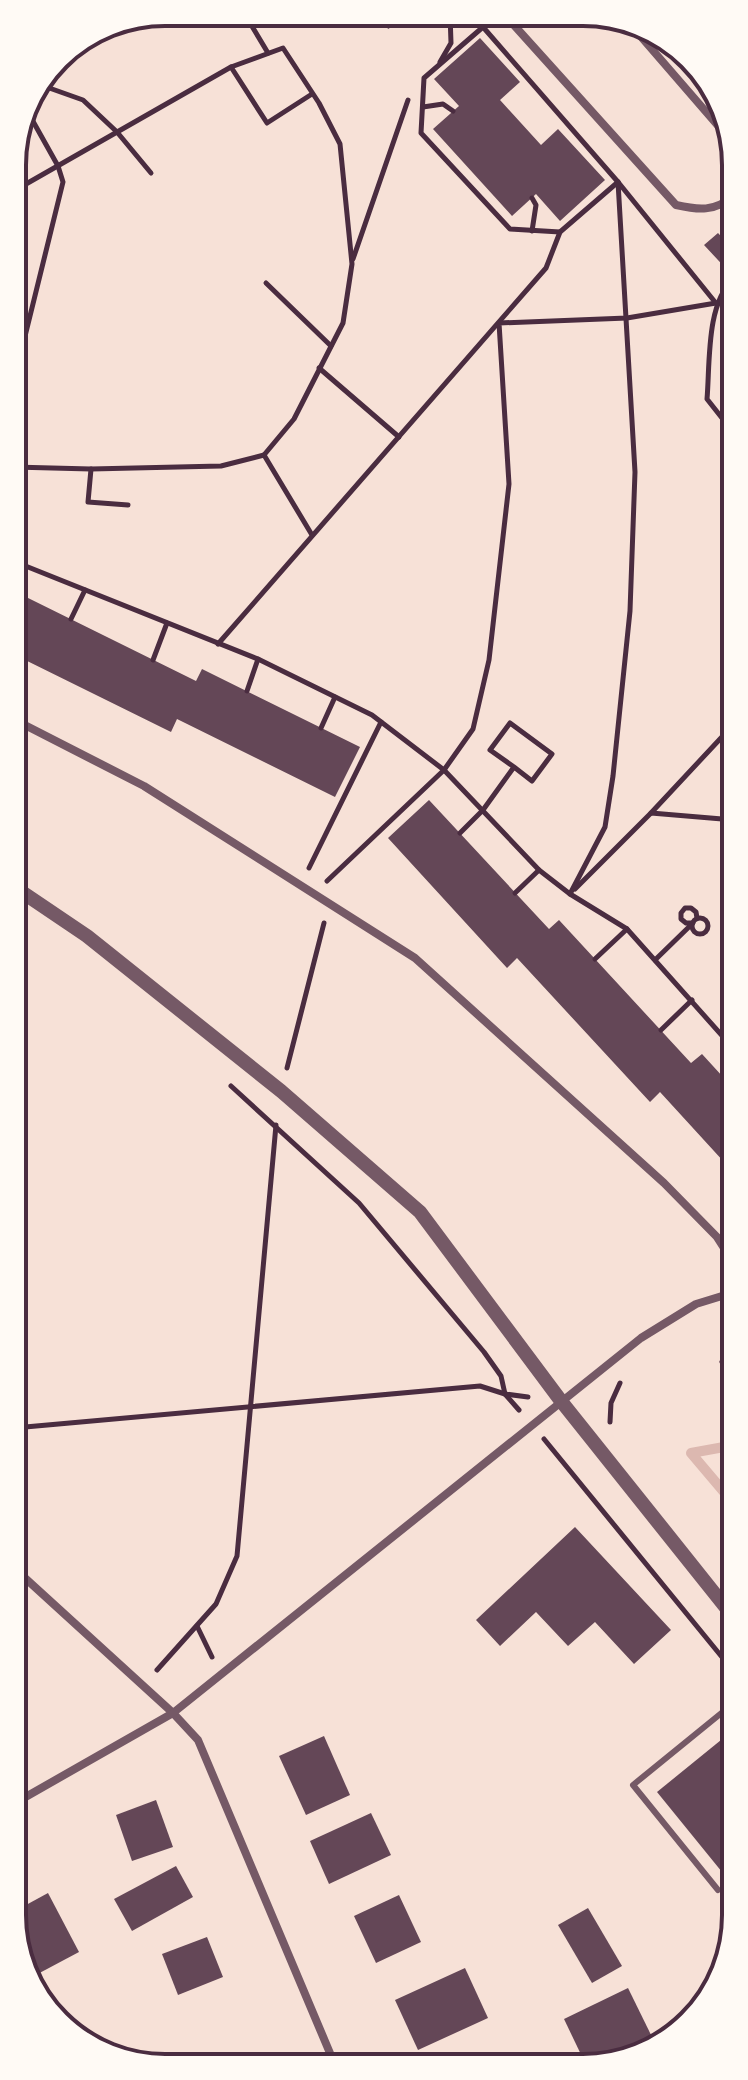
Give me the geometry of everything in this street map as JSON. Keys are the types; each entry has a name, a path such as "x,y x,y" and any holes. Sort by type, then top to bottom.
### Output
{"street":[{"path":"515,26 676,205 700,211 722,204"},
{"path":"644,40 714,121"},
{"path":"26,726 144,786 415,958 664,1183 722,1245"},
{"path":"26,895 87,936 281,1091 420,1212 561,1401 722,1603"},
{"path":"26,1797 173,1713 531,1423 641,1338 696,1304 722,1296"},
{"path":"26,1579 173,1713 198,1740 330,2054"}],"lane":[{"path":"718,1890 633,1785 721,1714"}],"path":[{"path":"252,26 268,53"},
{"path":"438,66 451,43 450,26"},
{"path":"560,232 510,229 421,133 424,78 483,27 618,182 716,303"},
{"path":"26,184 231,67 283,48 340,144 352,264"},
{"path":"231,67 267,123 312,94"},
{"path":"50,88 83,100 117,132 151,173"},
{"path":"26,467 221,466 264,455 294,419 343,323 352,264 408,100"},
{"path":"423,107 443,104 453,111"},
{"path":"26,332 63,182 58,166 33,123"},
{"path":"218,644 546,268 560,232 618,182 636,161"},
{"path":"570,894 605,827 630,611 635,472 618,182"},
{"path":"532,198 536,205 532,231"},
{"path":"266,283 331,346"},
{"path":"722,292 716,303 707,399 722,418"},
{"path":"499,323 627,318 716,303"},
{"path":"314,893 444,770 473,729 489,660 509,484 499,323"},
{"path":"319,368 399,437"},
{"path":"264,455 312,535"},
{"path":"91,469 88,502 128,505"},
{"path":"26,566 258,659 381,722 444,770 539,870 570,894 627,929 722,1035"},
{"path":"71,619 85,590"},
{"path":"153,660 167,623"},
{"path":"247,691 258,659"},
{"path":"321,728 335,697"},
{"path":"300,885 381,722"},
{"path":"510,723 552,754 532,781 514,767 490,750 510,723"},
{"path":"570,894 722,737"},
{"path":"460,833 483,810 514,767"},
{"path":"651,813 722,819"},
{"path":"515,893 539,870"},
{"path":"141,1684 216,1604 237,1556 281,1091 329,903"},
{"path":"655,960 695,921"},
{"path":"595,959 627,929"},
{"path":"661,1030 692,1000"},
{"path":"222,1078 369,1214 484,1352 501,1376 505,1394 722,1657"},
{"path":"617,1432 609,1421 611,1403 622,1379"},
{"path":"26,1427 480,1386 505,1394 561,1401"},
{"path":"197,1626 221,1675"}],"building":[{"path":"480,38 520,82 500,100 541,145 558,129 605,180 560,221 536,194 512,216 433,129 459,106 434,79"},
{"path":"718,233 722,237 722,264 704,245"},
{"path":"26,597 196,681 202,669 360,747 335,797 177,719 171,732 26,660"},
{"path":"429,800 549,929 559,920 691,1063 702,1054 722,1076 722,1160 660,1092 650,1102 517,958 507,968 388,838"},
{"path":"575,1527 671,1630 634,1664 595,1622 568,1646 536,1612 500,1646 476,1620"},
{"path":"324,1736 350,1795 306,1815 279,1756"},
{"path":"721,1740 722,1872 657,1792"},
{"path":"156,1800 173,1847 132,1861 116,1815"},
{"path":"371,1813 391,1855 329,1884 310,1841"},
{"path":"176,1866 193,1897 132,1931 114,1899"},
{"path":"48,1893 79,1952 40,1973 29,1942 26,1905"},
{"path":"399,1895 421,1942 376,1963 354,1916"},
{"path":"588,1908 622,1966 592,1983 558,1925"},
{"path":"207,1937 223,1977 178,1995 162,1954"},
{"path":"465,1968 488,2018 418,2050 395,2000"},
{"path":"628,1988 651,2035 628,2047 581,2054 564,2019"}],"waterway":[{"path":"722,1447 691,1453 722,1490"}]}
